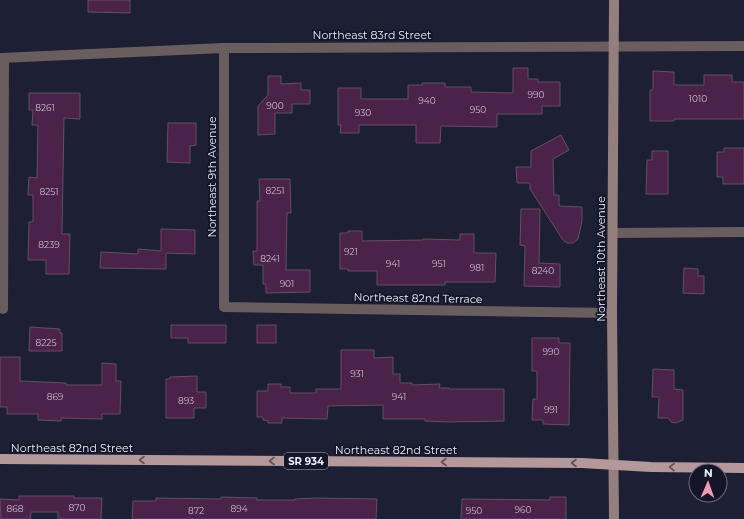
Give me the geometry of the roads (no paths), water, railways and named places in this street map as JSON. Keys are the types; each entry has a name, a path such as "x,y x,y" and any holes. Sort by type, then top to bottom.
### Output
{"main road":[{"name":"Northeast 82nd Street","path":"0,459 574,463 651,467 742,467"}],"street":[{"name":"Northeast 10th Avenue","path":"614,0 612,313 614,519"},
{"name":"Northeast 83rd Street","path":"2,58 224,48 744,46"},
{"name":"Northeast 9th Avenue","path":"224,48 224,307"},
{"path":"2,58 3,309"},
{"path":"613,233 744,232"},
{"name":"Northeast 82nd Terrace","path":"224,307 612,313"}]}
